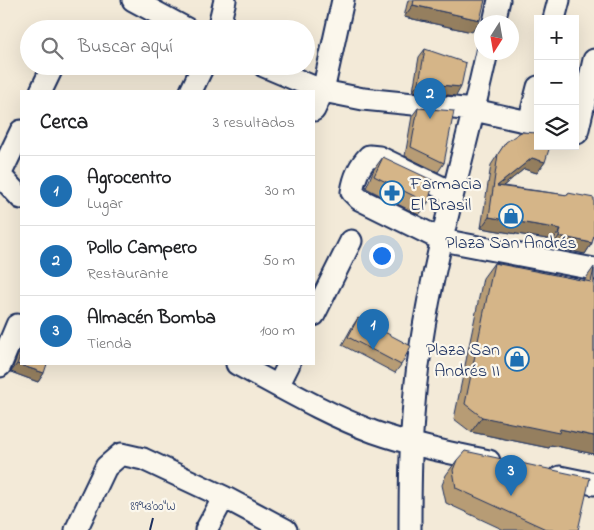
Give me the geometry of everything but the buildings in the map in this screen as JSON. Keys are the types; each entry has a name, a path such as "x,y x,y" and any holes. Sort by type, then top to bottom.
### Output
{"street":[{"path":"133,0 170,20"},
{"path":"220,20 226,0"},
{"path":"343,0 318,101 363,99 474,110 534,123"},
{"path":"496,15 499,0"},
{"path":"555,15 559,0"},
{"path":"410,530 411,444 421,345 442,240 485,60"},
{"path":"582,134 594,60"},
{"path":"41,90 49,75"},
{"path":"191,90 199,75"},
{"path":"278,75 301,90"},
{"path":"20,133 0,175 20,197"},
{"path":"453,193 379,157 369,156 362,163 353,181 352,192 359,199 442,240 594,269"},
{"path":"315,313 351,241"},
{"path":"0,366 16,324"},
{"path":"239,365 339,417 374,432 411,444 507,465"},
{"path":"278,386 288,365"},
{"path":"76,530 106,467 121,454 143,459 224,497 286,530"},
{"path":"546,474 594,484"},
{"path":"206,530 224,497"}],"place":[{"name":"Pollo Campero","path":"430,119"},
{"name":"Farmacia El Brasil","path":"392,193"},
{"name":"Plaza San Andrés","path":"511,216"},
{"name":"Agrocentro","path":"373,350"},
{"name":"Plaza San Andrés II","path":"517,359"},
{"name":"Almacén Bomba","path":"511,496"}]}
